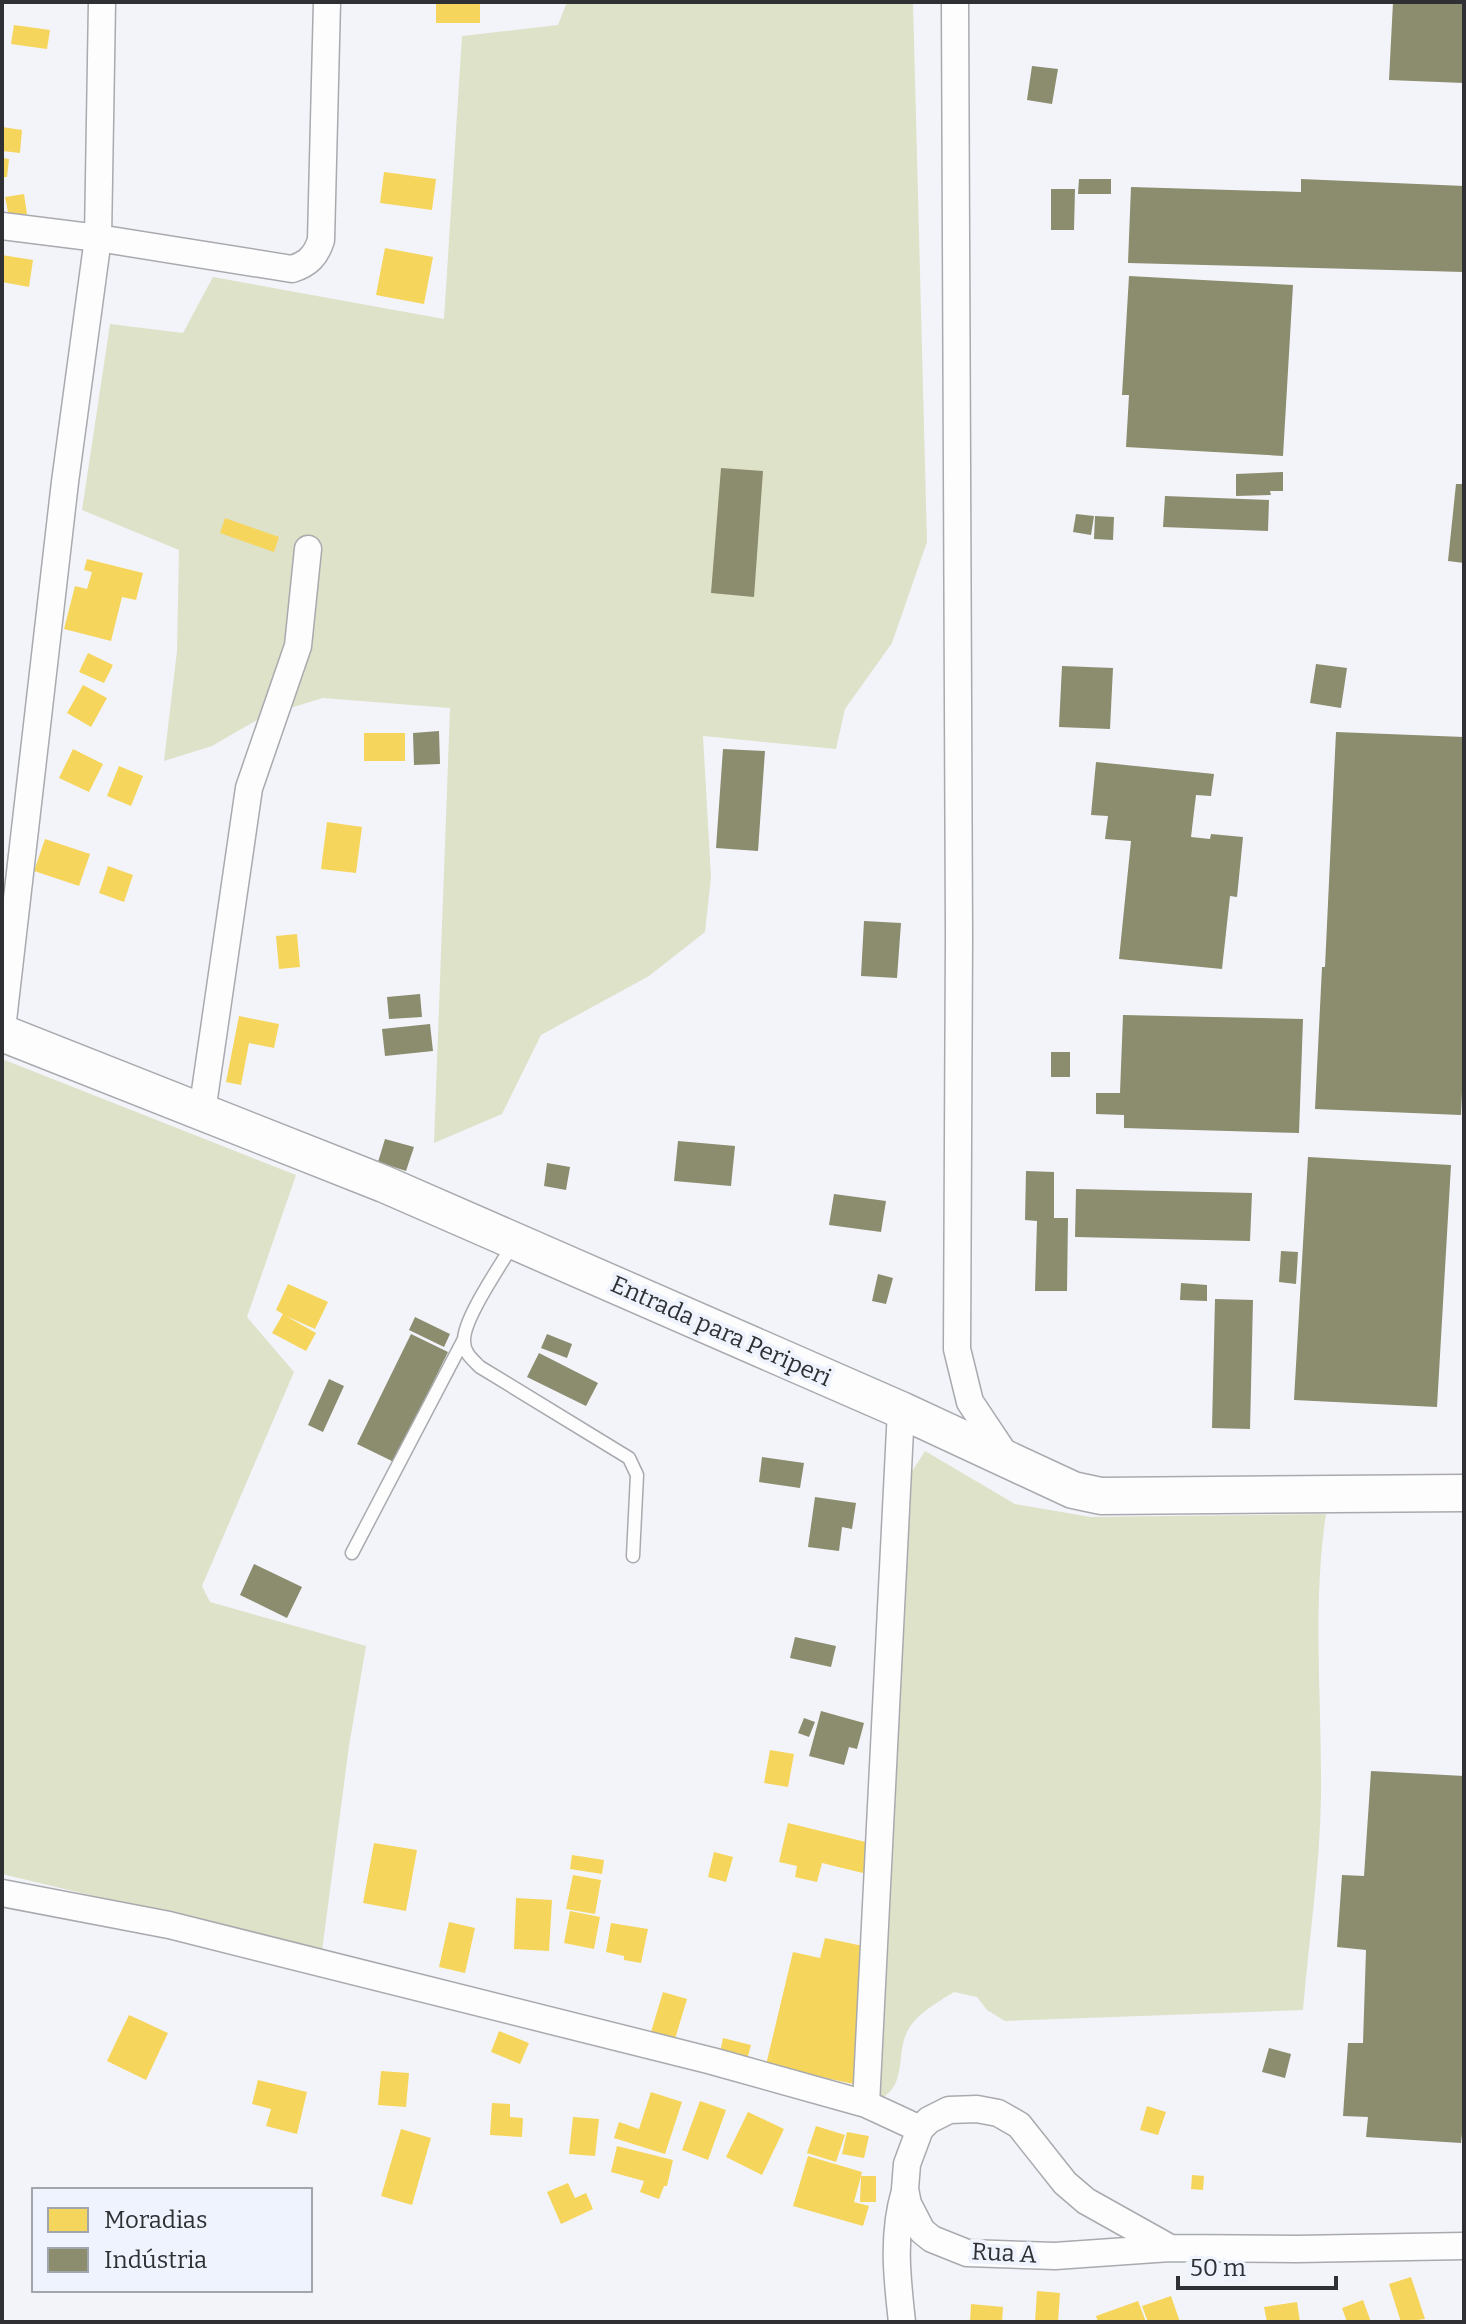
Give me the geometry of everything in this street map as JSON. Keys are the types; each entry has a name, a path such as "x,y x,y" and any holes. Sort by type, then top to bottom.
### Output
{"main road":[{"name":"Entrada para Periperi","path":"2,1031 384,1184 901,1410 1073,1490 1101,1496 1464,1493"}],"street":[{"path":"2,1031 65,482 98,238 102,2"},
{"path":"2,226 292,269 304,265 312,259 321,240 327,2"},
{"path":"955,2 959,890 957,1349 970,1402 1010,1462"},
{"path":"202,1112 249,788 298,646 308,549"},
{"path":"866,2104 901,1410"},
{"path":"2,1893 169,1925 712,2061 866,2104 920,2129 907,2164 898,2219 896,2244 902,2322"},
{"name":"Rua A","path":"920,2129 929,2120 949,2110 977,2109 998,2113 1019,2125 1065,2183 1086,2201 1170,2248"},
{"name":"Rua A","path":"905,2189 913,2217 922,2231 951,2249 967,2253 1055,2256 1170,2248 1464,2246"}],"lane":[{"path":"352,1553 464,1339 472,1315 515,1241"},
{"path":"464,1339 468,1356 480,1367 629,1458 637,1475 633,1556"}],"green space":[{"path":"567,2 913,2 927,542 892,643 845,709 836,749 703,736 711,877 705,932 649,976 541,1035 502,1114 434,1143 450,708 323,698 264,716 212,746 164,761 177,651 179,550 82,510 110,324 183,333 213,277 444,319 462,36 558,25"},
{"path":"2,1059 296,1175 247,1317 294,1372 202,1586 210,1602 366,1646 349,1746 322,1951 2,1874"},
{"path":"925,1451 1015,1504 1091,1517 1326,1514 1319,1584 1320,1823 1303,2010 1005,2021 987,2010 977,1997 954,1992 928,2009 911,2026 904,2041 894,2086 880,2099 873,2098 911,1473"}],"building: Moradias":[{"path":"436,2 480,2 480,23 436,23"},
{"path":"14,25 50,30 47,49 11,44"},
{"path":"2,127 22,130 20,153 2,151"},
{"path":"2,158 9,159 7,177 2,177"},
{"path":"384,172 436,179 432,210 380,203"},
{"path":"24,194 27,214 9,217 5,197"},
{"path":"385,248 433,257 424,304 376,295"},
{"path":"2,255 33,260 29,287 2,282"},
{"path":"225,518 279,537 274,552 220,533"},
{"path":"87,559 143,573 136,600 122,597 111,641 64,629 75,586 87,589 92,572 84,570"},
{"path":"88,653 113,665 104,683 79,672"},
{"path":"83,685 107,698 91,727 67,713"},
{"path":"364,733 405,733 405,761 364,761"},
{"path":"73,749 103,764 89,792 59,778"},
{"path":"119,766 143,776 131,806 107,796"},
{"path":"327,822 362,827 356,873 321,869"},
{"path":"45,839 90,854 79,886 34,871"},
{"path":"108,866 133,875 124,902 99,893"},
{"path":"297,934 300,967 279,969 276,936"},
{"path":"239,1016 279,1024 274,1048 249,1043 241,1085 226,1082"},
{"path":"288,1284 328,1302 315,1329 286,1316 316,1333 306,1351 272,1333 283,1314 276,1310"},
{"path":"770,1750 794,1754 788,1787 764,1783"},
{"path":"788,1823 874,1844 867,1874 822,1863 817,1882 795,1877 797,1866 779,1862"},
{"path":"374,1843 417,1850 406,1911 363,1903"},
{"path":"714,1852 733,1857 726,1882 708,1877"},
{"path":"572,1855 604,1860 602,1874 570,1869"},
{"path":"573,1875 601,1880 595,1914 566,1909"},
{"path":"516,1898 552,1900 549,1951 514,1949"},
{"path":"570,1911 600,1917 594,1949 564,1943"},
{"path":"449,1922 475,1928 465,1973 439,1967"},
{"path":"611,1923 648,1929 641,1963 606,1952"},
{"path":"825,1938 868,1947 858,2085 766,2065 793,1952 820,1958"},
{"path":"663,1992 687,1999 675,2039 651,2032"},
{"path":"129,2015 168,2033 146,2080 107,2061"},
{"path":"499,2031 529,2043 520,2064 491,2052"},
{"path":"723,2038 751,2045 747,2060 720,2053"},
{"path":"381,2071 409,2073 406,2107 378,2105"},
{"path":"258,2080 307,2092 297,2134 266,2126 271,2109 252,2104"},
{"path":"651,2092 682,2102 665,2154 614,2138 619,2122 639,2129"},
{"path":"700,2101 726,2110 708,2160 682,2150"},
{"path":"492,2103 510,2104 510,2117 523,2118 522,2137 490,2135"},
{"path":"1147,2106 1166,2112 1158,2135 1140,2130"},
{"path":"748,2112 784,2129 762,2175 726,2157"},
{"path":"573,2117 599,2119 595,2156 569,2154"},
{"path":"816,2126 845,2135 836,2162 807,2153"},
{"path":"401,2129 431,2138 412,2205 381,2196"},
{"path":"847,2132 869,2136 864,2158 842,2154"},
{"path":"617,2146 673,2160 667,2186 664,2186 659,2199 640,2192 644,2181 611,2172"},
{"path":"808,2156 862,2172 854,2202 869,2206 863,2226 793,2206"},
{"path":"1192,2175 1204,2176 1203,2190 1191,2189"},
{"path":"861,2176 876,2176 876,2202 860,2202"},
{"path":"568,2183 575,2198 586,2193 593,2209 561,2224 547,2192"},
{"path":"1411,2277 1425,2319 1401,2322 1389,2284"},
{"path":"1037,2291 1060,2293 1058,2322 1035,2322"},
{"path":"1171,2296 1180,2322 1148,2322 1142,2306"},
{"path":"1363,2300 1371,2322 1347,2322 1342,2308"},
{"path":"1138,2301 1146,2322 1098,2322 1096,2316"},
{"path":"1297,2302 1300,2322 1267,2322 1264,2307"},
{"path":"971,2304 1003,2307 1002,2322 970,2322"}],"building: Indústria":[{"path":"1393,2 1464,2 1464,83 1389,80"},
{"path":"1032,66 1058,69 1052,104 1027,100"},
{"path":"1079,179 1111,179 1111,194 1078,194"},
{"path":"1301,179 1464,186 1464,272 1128,263 1131,187 1301,192"},
{"path":"1051,189 1075,189 1074,230 1051,230"},
{"path":"1129,276 1293,285 1283,456 1126,447 1129,395 1122,395"},
{"path":"721,468 763,471 754,597 711,593"},
{"path":"1283,472 1283,491 1270,491 1271,495 1236,496 1236,474"},
{"path":"1456,484 1464,484 1464,563 1448,561"},
{"path":"1165,496 1269,500 1268,531 1163,527"},
{"path":"1076,514 1094,516 1091,535 1073,532"},
{"path":"1095,516 1114,517 1113,540 1094,539"},
{"path":"1316,664 1347,668 1341,708 1310,703"},
{"path":"1062,666 1113,668 1110,729 1059,727"},
{"path":"439,731 440,764 414,765 413,733"},
{"path":"1336,732 1464,737 1464,1048 1461,1115 1315,1109"},
{"path":"723,749 765,751 758,851 716,848"},
{"path":"1096,762 1214,774 1211,796 1196,795 1191,837 1210,839 1211,834 1243,837 1237,897 1230,896 1222,969 1119,959 1131,841 1105,839 1108,816 1091,815"},
{"path":"864,921 901,923 897,978 861,976"},
{"path":"420,994 422,1017 389,1019 387,997"},
{"path":"1123,1015 1303,1019 1299,1133 1124,1128 1124,1115 1096,1114 1096,1093 1120,1093"},
{"path":"430,1024 433,1051 385,1056 382,1029"},
{"path":"1051,1052 1070,1052 1070,1077 1051,1077"},
{"path":"385,1139 414,1147 406,1171 378,1162"},
{"path":"678,1141 735,1146 731,1186 674,1181"},
{"path":"1308,1157 1451,1165 1437,1407 1294,1400"},
{"path":"547,1163 570,1167 566,1190 544,1186"},
{"path":"1026,1171 1054,1172 1054,1218 1068,1218 1067,1291 1035,1291 1037,1221 1025,1220"},
{"path":"1076,1189 1252,1193 1250,1241 1075,1237"},
{"path":"834,1194 886,1201 881,1232 829,1225"},
{"path":"1281,1251 1298,1252 1296,1284 1279,1282"},
{"path":"878,1274 893,1278 886,1304 872,1301"},
{"path":"1181,1283 1207,1285 1207,1301 1180,1300"},
{"path":"1215,1299 1253,1300 1250,1429 1212,1428"},
{"path":"415,1317 450,1334 444,1347 409,1330"},
{"path":"411,1334 448,1352 394,1462 357,1444"},
{"path":"547,1334 572,1344 567,1358 541,1348"},
{"path":"539,1353 598,1383 586,1406 527,1377"},
{"path":"329,1379 344,1386 323,1432 308,1425"},
{"path":"762,1457 804,1463 800,1488 759,1482"},
{"path":"815,1497 856,1503 852,1529 842,1527 839,1551 808,1547"},
{"path":"254,1564 302,1587 287,1618 240,1595"},
{"path":"795,1637 836,1646 831,1667 790,1658"},
{"path":"821,1711 864,1723 857,1749 849,1747 844,1765 809,1756"},
{"path":"804,1718 815,1722 809,1737 798,1733"},
{"path":"1371,1771 1464,1776 1464,2116 1461,2143 1366,2137 1368,2117 1343,2116 1348,2043 1363,2043 1366,1950 1337,1947 1342,1875 1364,1876"},
{"path":"1269,2048 1291,2054 1285,2078 1262,2072"}]}
